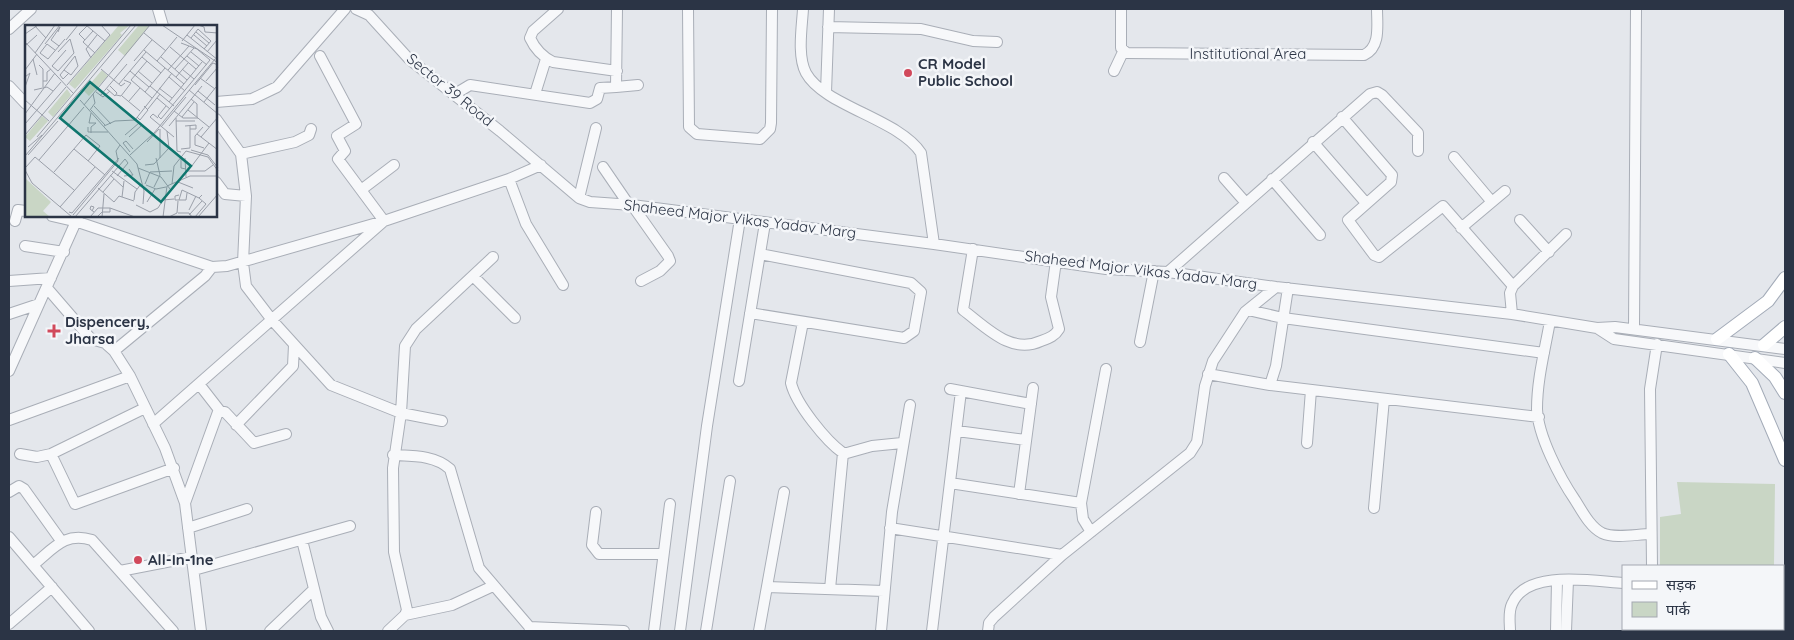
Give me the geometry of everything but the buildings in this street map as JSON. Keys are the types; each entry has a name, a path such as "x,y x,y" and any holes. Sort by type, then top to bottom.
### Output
{"main road":[{"path":"1717,339 1768,301 1785,278"},
{"path":"1764,345 1785,327"},
{"path":"1729,354 1752,383 1785,460"},
{"path":"1755,358 1775,378 1785,393"}],"street":[{"path":"9,29 31,9"},
{"path":"158,9 163,25"},
{"path":"218,102 252,98 265,94 277,87 345,9"},
{"name":"Sector 39 Road","path":"356,9 369,12 410,59 541,165"},
{"path":"558,9 533,31 530,38 546,59 562,64 617,71"},
{"path":"616,87 617,9"},
{"path":"688,9 689,127 697,134 760,139 770,129 771,123 772,9"},
{"path":"802,9 802,60 806,74 826,92 898,132 917,147 925,168 934,244"},
{"path":"826,92 828,9"},
{"path":"1114,71 1123,52 1121,9"},
{"name":"Institutional Area","path":"1123,52 1364,55 1372,51 1376,46 1377,9"},
{"path":"1634,329 1636,9"},
{"path":"828,27 921,29 973,41 998,42"},
{"path":"320,56 356,124 337,136 345,151 338,160 384,220"},
{"path":"535,94 546,59"},
{"path":"455,94 470,85 590,103 597,99 600,88 638,85"},
{"path":"9,86 25,103"},
{"path":"1168,272 1313,142 1370,94 1377,92 1418,133 1418,151"},
{"path":"1342,117 1392,175 1391,182 1348,220 1376,257 1382,255 1440,207 1445,207 1460,228 1513,286"},
{"path":"218,122 241,154 246,196 243,263 246,286 272,320 331,385 400,413 442,421"},
{"path":"579,198 596,128"},
{"path":"241,154 295,142 309,135 311,130"},
{"path":"1313,142 1366,203"},
{"path":"1454,157 1492,202"},
{"path":"361,190 394,165"},
{"path":"9,371 12,357 40,304 78,219 212,267 243,263 384,220 509,179 541,165"},
{"name":"Shaheed Major Vikas Yadav Marg","path":"541,165 579,198 590,202 631,205 1106,268 1168,272 1276,287 1512,314 1597,328 1615,327 1717,339 1764,345 1785,350"},
{"path":"603,168 670,261 660,271 641,281"},
{"path":"1224,178 1246,203"},
{"path":"509,179 526,224 563,285"},
{"path":"1272,179 1320,235"},
{"path":"218,185 224,194 246,196"},
{"path":"1460,228 1505,191"},
{"path":"15,221 18,210 25,211"},
{"path":"153,424 384,220"},
{"path":"680,631 707,426 740,220"},
{"path":"1520,220 1549,252"},
{"path":"739,381 765,223"},
{"path":"1512,314 1510,294 1513,286 1566,234"},
{"path":"25,246 64,252"},
{"path":"973,249 963,310 1004,342 1032,345 1056,335 1059,328 1051,296 1056,261"},
{"path":"750,313 904,338 914,331 921,292 911,283 760,254"},
{"path":"406,615 407,606 394,552 393,455 400,413 405,346 409,338 493,257"},
{"path":"114,351 206,276 212,267"},
{"path":"1140,342 1154,271"},
{"path":"473,276 515,318"},
{"path":"9,281 51,278"},
{"path":"988,631 989,624 994,617 1062,555 1190,453 1197,442 1208,374 1213,361 1248,310 1276,287"},
{"path":"47,288 91,339 105,343 114,351 130,376 174,468 185,503 201,631"},
{"path":"1270,385 1276,366 1288,288"},
{"path":"9,314 40,304"},
{"path":"1248,310 1283,318 1544,353"},
{"path":"1550,321 1539,379 1539,417 1556,468 1595,529 1606,534 1651,534"},
{"path":"803,322 791,383 800,402 834,445 844,453"},
{"name":"Shaheed Major Vikas Yadav Marg","path":"1597,328 1614,338 1785,363"},
{"path":"1652,565 1650,389 1657,344"},
{"path":"236,425 293,366 294,345"},
{"path":"1091,532 1083,519 1081,503 1106,368"},
{"path":"1208,374 1270,385 1539,417"},
{"path":"9,420 130,376"},
{"path":"198,384 220,411 225,412 254,443 286,434"},
{"path":"950,388 1031,404"},
{"path":"1019,494 1034,388"},
{"path":"1307,444 1311,390"},
{"path":"932,631 962,391"},
{"path":"1374,508 1384,399"},
{"path":"881,631 890,528 902,443 910,405"},
{"path":"20,454 37,457 51,454 145,408"},
{"path":"185,503 214,416 220,411"},
{"path":"957,431 1026,440"},
{"path":"844,453 878,445 902,443"},
{"path":"830,589 844,453"},
{"path":"51,454 75,504 174,468"},
{"path":"393,455 423,456 444,464 450,469 479,568 531,629 624,631"},
{"path":"706,631 730,481"},
{"path":"950,483 1081,503"},
{"path":"9,492 19,486 24,489 62,542"},
{"path":"759,631 784,492"},
{"path":"654,631 670,504"},
{"path":"188,528 247,509"},
{"path":"596,512 592,545 599,554 663,554"},
{"path":"194,570 350,526"},
{"path":"890,528 1062,555"},
{"path":"33,565 69,538 80,536 92,540 173,631"},
{"path":"302,540 313,590 321,617 328,631"},
{"path":"11,544 33,565 87,631"},
{"path":"120,571 192,557"},
{"path":"1556,631 1562,581"},
{"path":"1562,581 1566,631"},
{"path":"1510,631 1511,605 1518,593 1530,584 1562,581 1622,583"},
{"path":"388,631 406,615 452,605 493,586"},
{"path":"9,624 52,587"},
{"path":"767,587 884,591"},
{"path":"270,631 313,590"}],"green space":[{"path":"1677,482 1775,484 1774,565 1660,565 1660,517 1681,514"},
{"path":"1661,630 1774,630 1774,631"}],"place":[{"name":"CR Model Public School","path":"908,73"},
{"name":"Dispencery, Jharsa","path":"54,331"},
{"name":"All-In-1ne","path":"138,560"}]}
